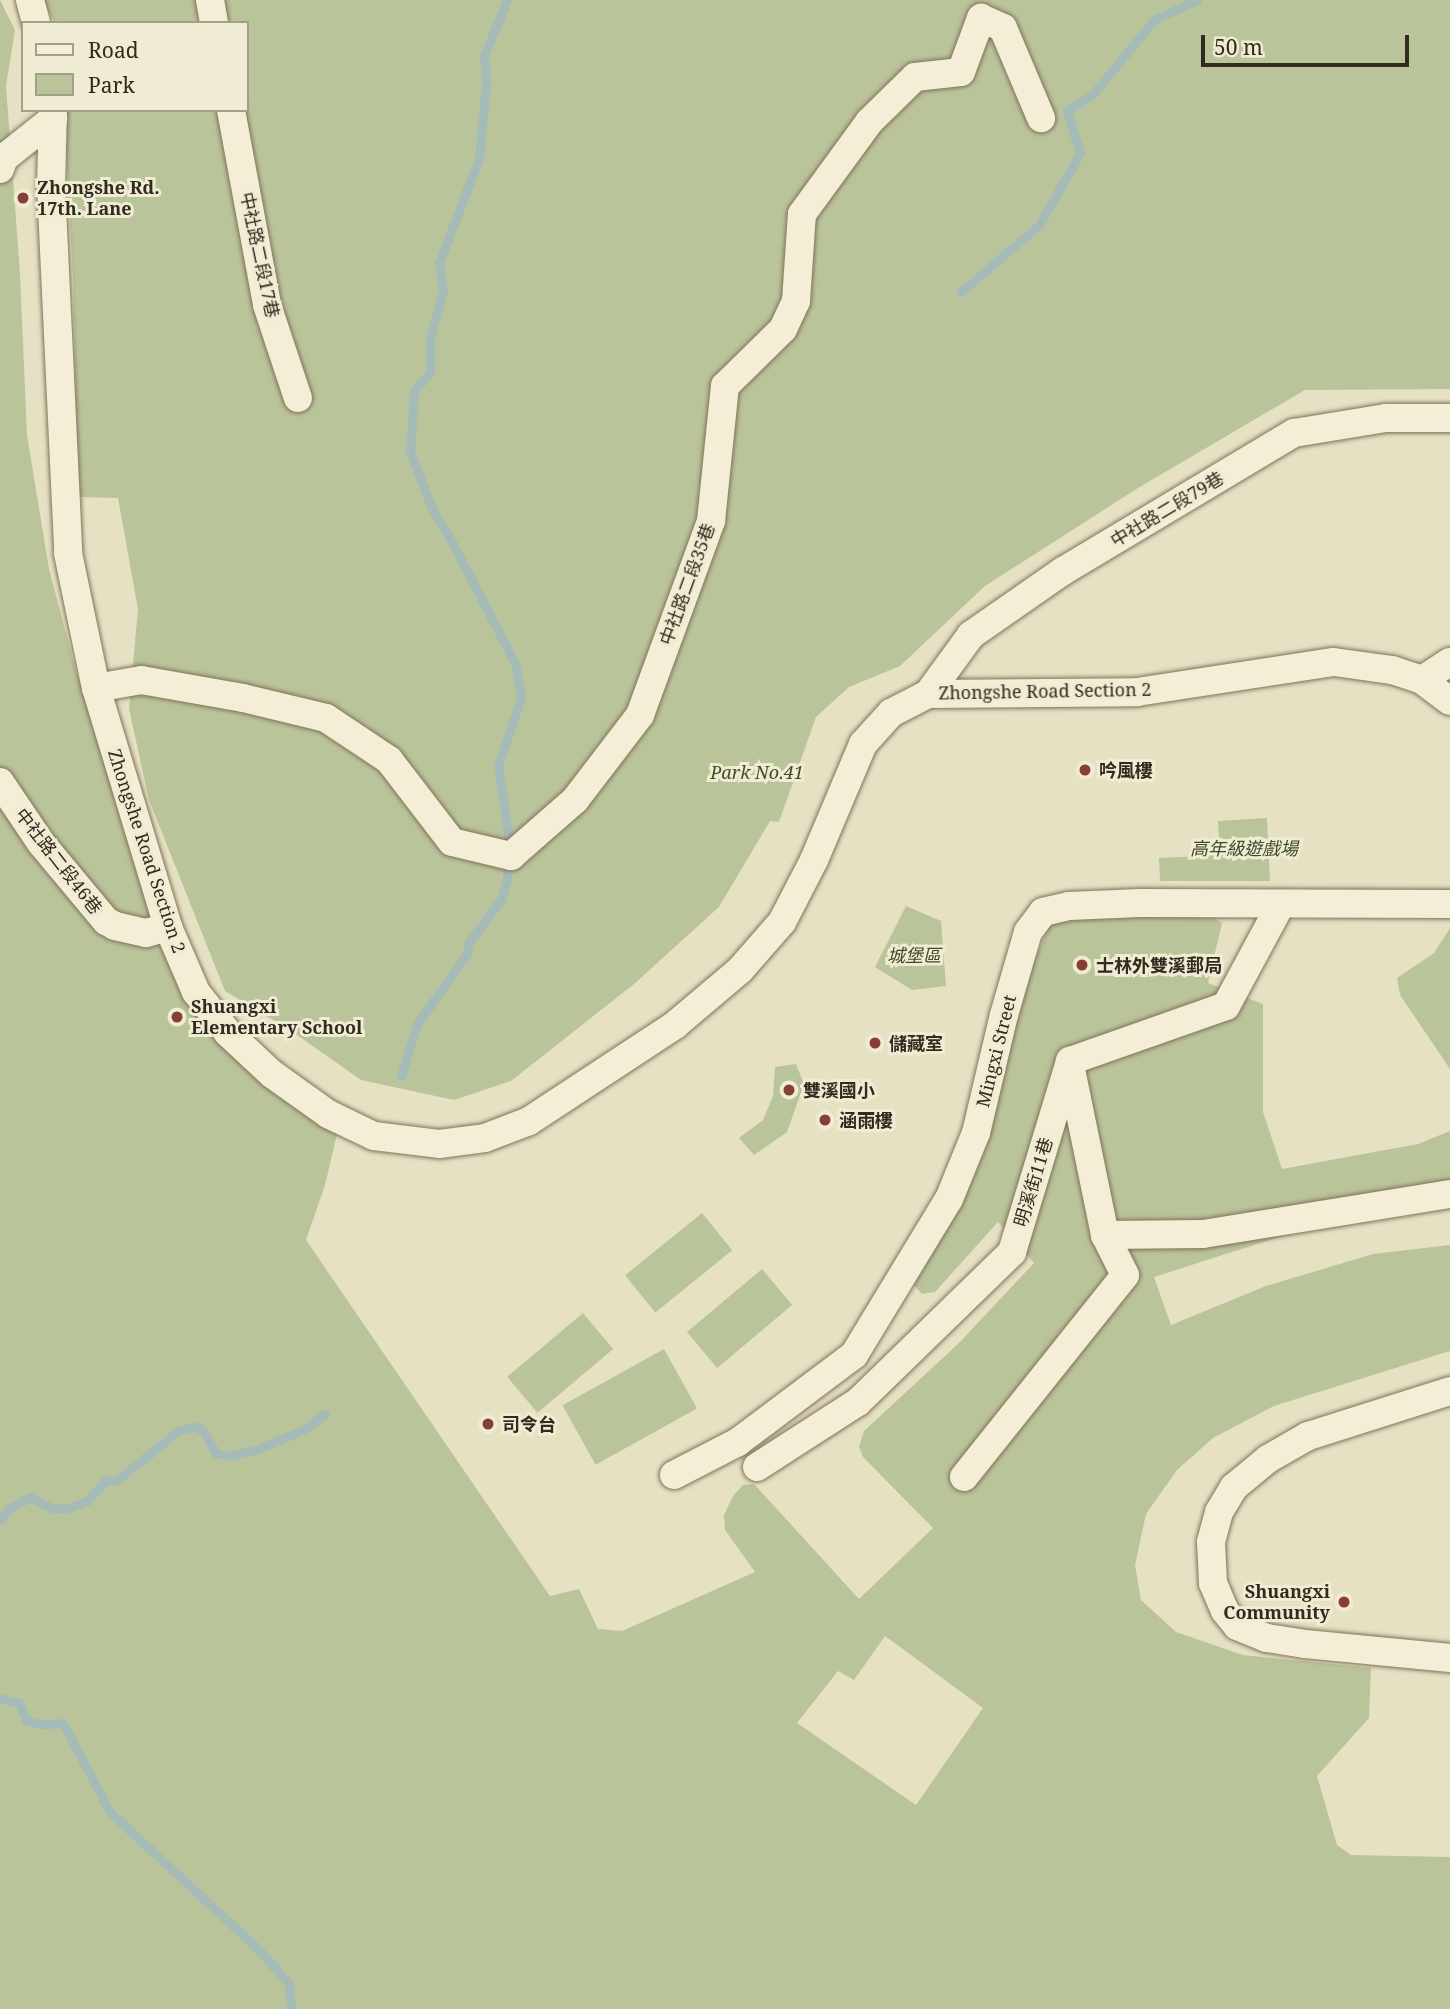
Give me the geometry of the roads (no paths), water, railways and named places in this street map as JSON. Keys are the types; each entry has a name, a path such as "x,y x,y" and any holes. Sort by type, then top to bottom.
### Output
{"street":[{"path":"30,0 35,21"},
{"path":"210,0 214,21"},
{"name":"中社路二段35巷","path":"96,688 141,680 243,698 326,718 389,760 452,842 511,856 575,800 640,715 711,521 725,386 783,329 796,301 802,214 809,204 869,121 915,76 961,72 981,18 1003,28 1041,118"},
{"name":"中社路二段17巷","path":"231,112 267,305 298,398"},
{"path":"0,169 4,158 53,114"},
{"name":"Zhongshe Road Section 2","path":"53,114 51,186 68,553 96,688 168,927 197,992 228,1032 272,1074 328,1114 384,1137 439,1144 485,1138 529,1121 675,1025 740,970 782,922 814,860 863,744 891,713 929,694 1137,692 1334,662 1392,670 1422,680 1450,701"},
{"name":"中社路二段79巷","path":"929,694 971,635 1063,571 1294,433 1386,418 1450,418"},
{"path":"1422,680 1450,662"},
{"name":"中社路二段46巷","path":"0,782 41,843 106,921 115,926 146,933 168,927"},
{"name":"Mingxi Street","path":"674,1475 738,1442 854,1355 949,1199 976,1133 1004,1015 1028,932 1043,912 1069,906 1128,903 1450,904"},
{"path":"964,1477 1125,1275 1105,1235 1070,1061 1226,1006 1281,904"},
{"name":"明溪街11巷","path":"757,1467 858,1402 1012,1252 1070,1061"},
{"path":"1105,1235 1203,1234 1450,1194"},
{"path":"1450,1391 1308,1436 1268,1459 1234,1487 1219,1512 1210,1542 1213,1583 1225,1611 1237,1626 1268,1638 1305,1644 1450,1658"}],"waterway":[{"path":"401,1076 417,1024 467,954 469,942 501,900 507,880 508,834 498,765 521,698 516,665 433,511 410,452 414,391 430,372 430,338 443,291 439,263 479,159 486,82 484,56 507,0"},
{"path":"961,292 1039,225 1080,153 1067,111 1093,94 1154,20 1197,0"},
{"path":"0,1520 10,1508 30,1497 52,1508 67,1509 87,1501 105,1481 117,1480 177,1432 195,1426 202,1430 216,1453 228,1456 258,1449 303,1430 325,1414"},
{"path":"0,1698 19,1703 26,1720 40,1724 63,1723 110,1812 260,1951 289,1984 291,2009"}],"place":[{"name":"Zhongshe Rd. 17th. Lane","path":"23,198"},
{"name":"吟風樓","path":"1085,770"},
{"name":"士林外雙溪郵局","path":"1082,965"},
{"name":"Shuangxi Elementary School","path":"177,1017"},
{"name":"儲藏室","path":"875,1043"},
{"name":"雙溪國小","path":"789,1090"},
{"name":"涵雨樓","path":"825,1120"},
{"name":"司令台","path":"488,1424"},
{"name":"Shuangxi Community","path":"1344,1602"}],"park label":[{"name":"Park No.41","path":"757,772"},
{"name":"高年級遊戲場","path":"1244,848"},
{"name":"城堡區","path":"914,955"}]}
